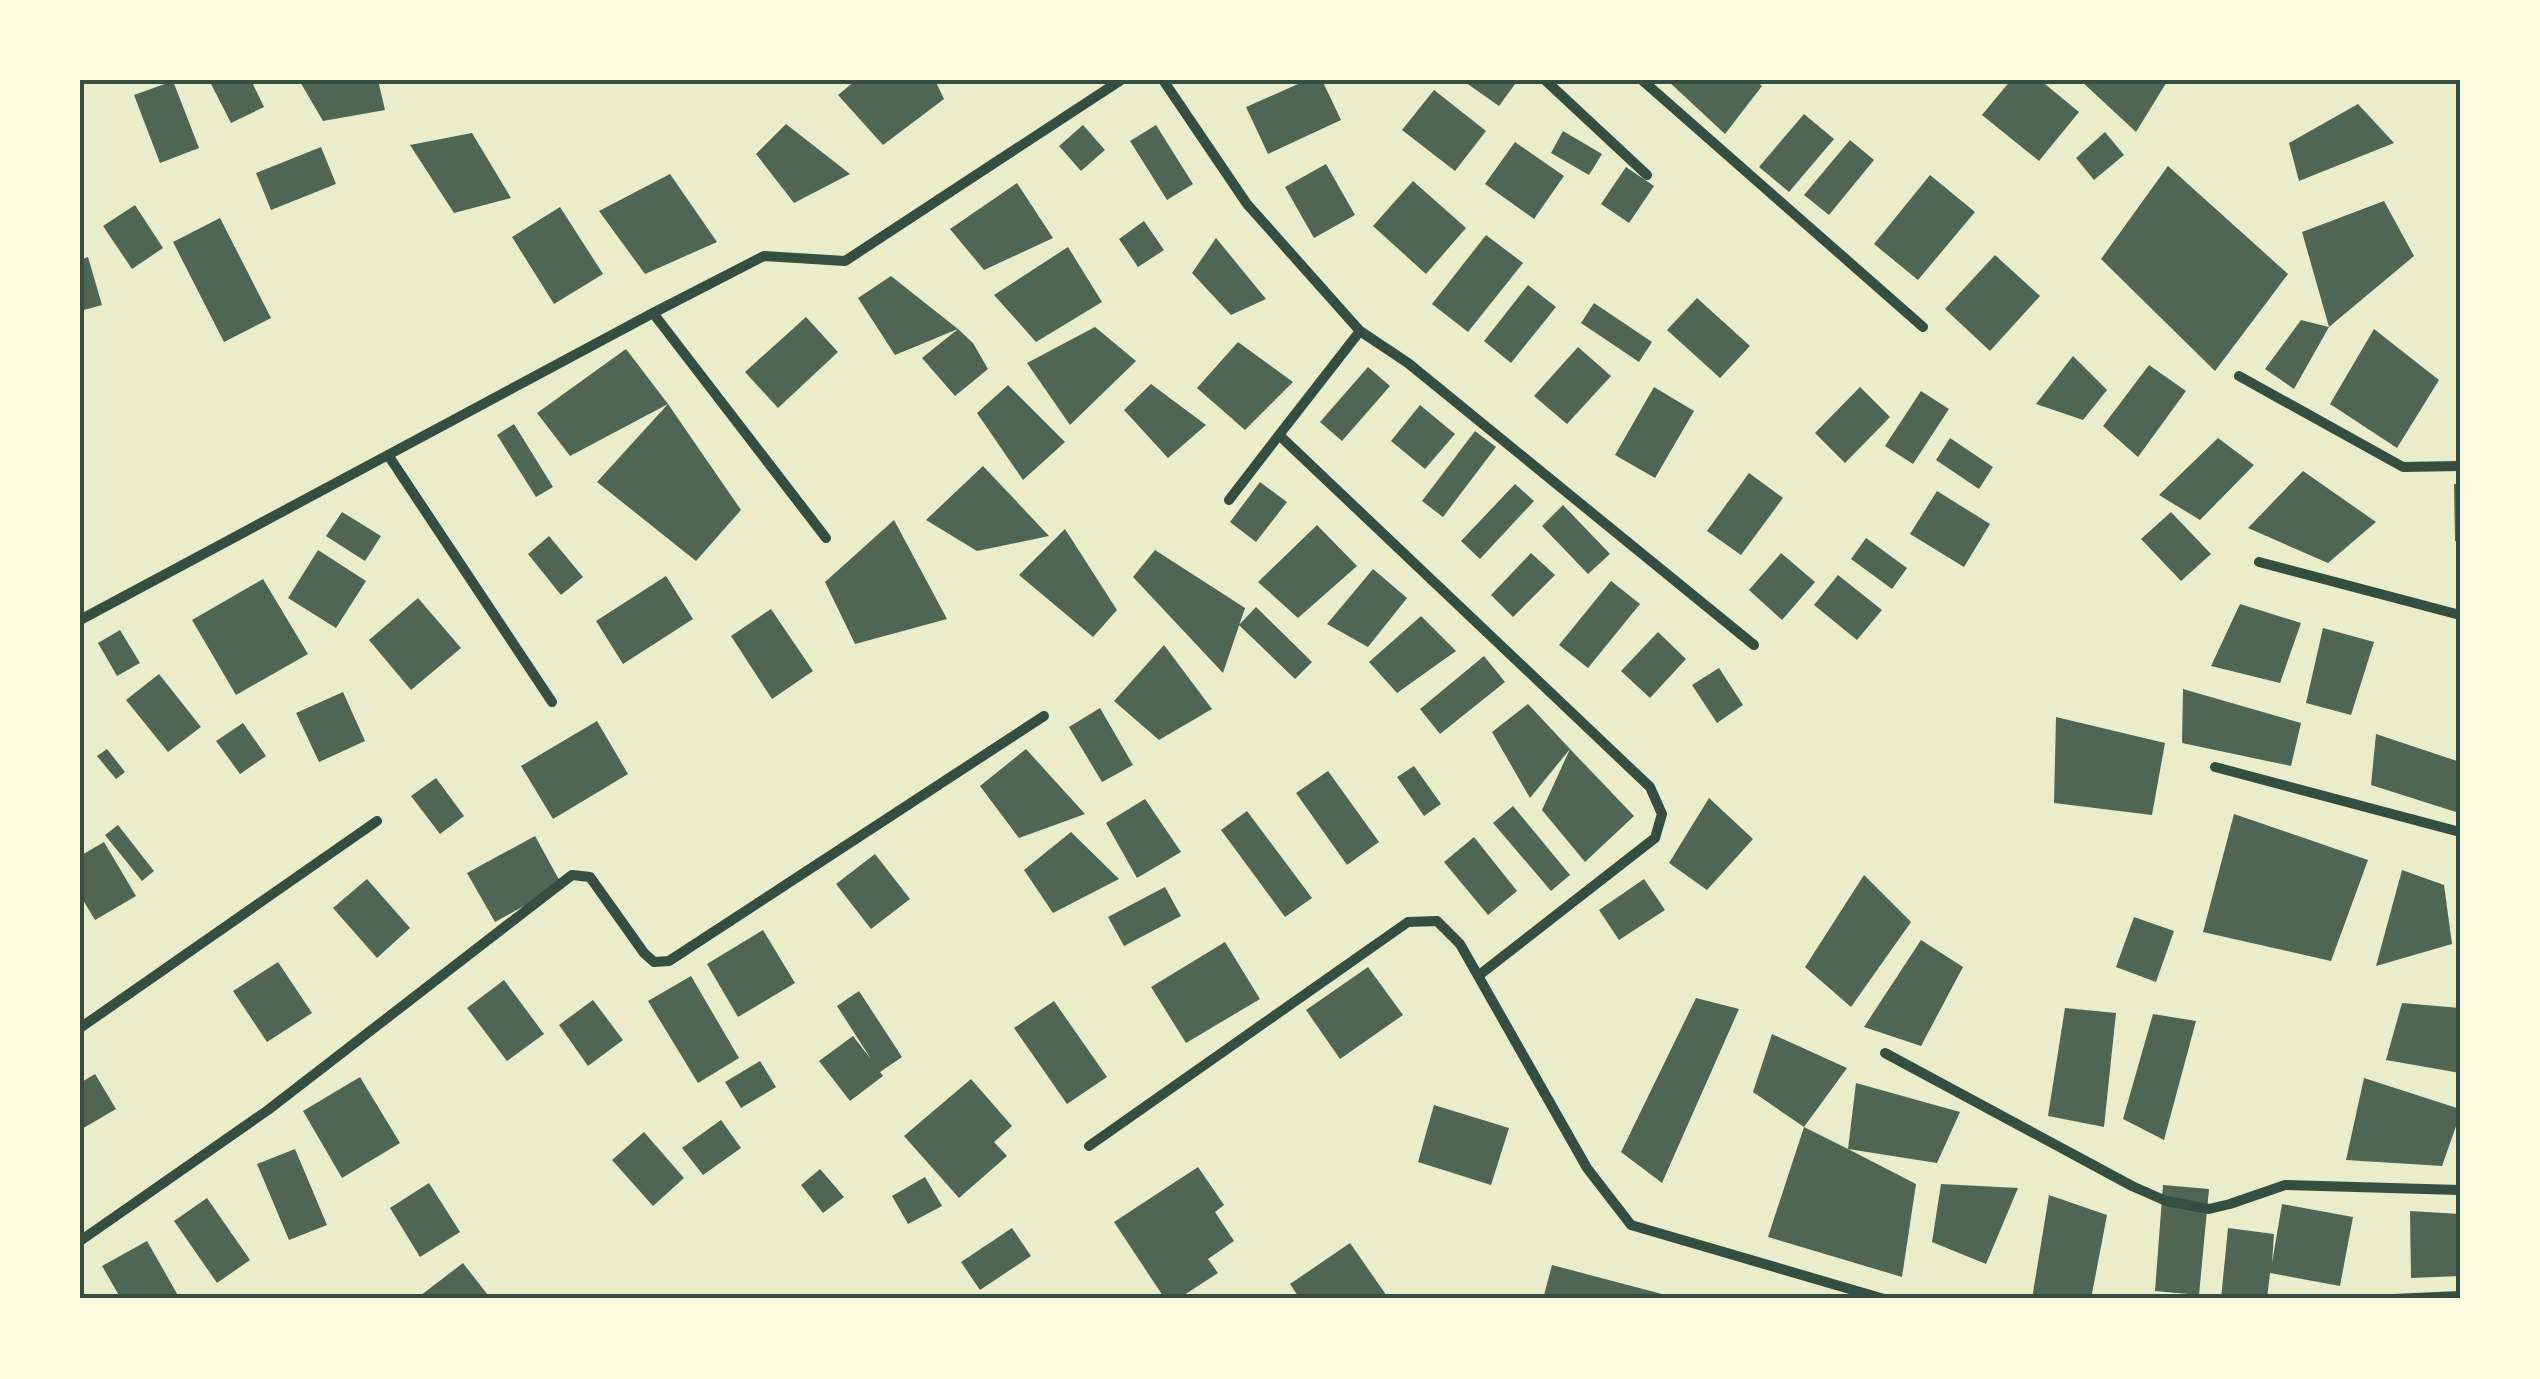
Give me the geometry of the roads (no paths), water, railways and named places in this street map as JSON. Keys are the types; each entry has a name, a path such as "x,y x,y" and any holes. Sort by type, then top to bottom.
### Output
{"street":[{"path":"80,620 764,256 846,261 1120,80"},
{"path":"1162,80 1247,204 1360,332 1408,363 1754,645"},
{"path":"1546,80 1647,176"},
{"path":"1642,80 1923,327"},
{"path":"653,313 826,538"},
{"path":"1229,500 1360,332"},
{"path":"2239,376 2403,467 2460,466"},
{"path":"1279,434 1650,788 1662,814 1656,838 1478,976"},
{"path":"388,455 552,702"},
{"path":"2259,562 2460,615"},
{"path":"80,1240 268,1110 572,874 590,877 644,954 654,962 669,961 1044,716"},
{"path":"2215,767 2460,832"},
{"path":"80,1028 377,822"},
{"path":"1089,1146 1408,922 1437,920 1460,944 1586,1168 1632,1225 1884,1299"},
{"path":"1885,1053 2166,1201 2210,1208 2284,1185 2460,1190"},
{"path":"2393,1299 2460,1296"}]}
